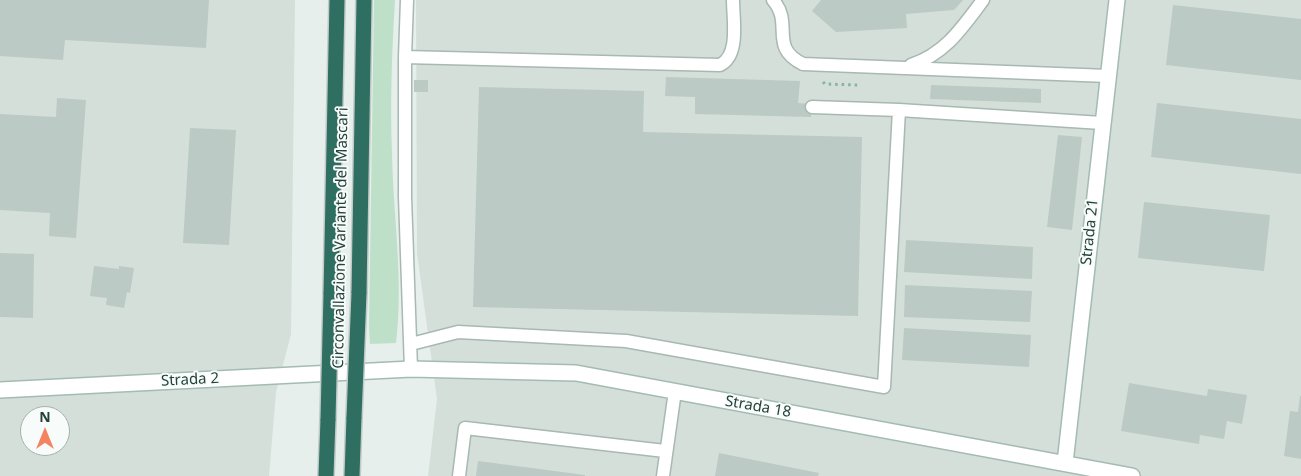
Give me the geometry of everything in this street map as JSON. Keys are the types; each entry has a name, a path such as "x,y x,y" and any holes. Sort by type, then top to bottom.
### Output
{"highway":[{"name":"Circonvallazione Variante del Mascari","path":"326,476 337,0"},
{"name":"Circonvallazione Variante del Mascari","path":"352,476 364,0"}],"street":[{"name":"Strada 21","path":"1065,463 1117,0"},
{"name":"Strada 18","path":"380,371 411,369 576,373 1132,476"},
{"name":"Strada 2","path":"0,390 380,371"}],"lane":[{"path":"407,0 405,197 411,369"},
{"path":"405,57 720,65 728,61 733,52 733,0"},
{"path":"773,0 778,6 782,20 783,45 792,58 803,64 1108,76"},
{"path":"902,68 927,60 946,47 983,0"},
{"path":"812,107 899,110 1102,123"},
{"path":"411,344 458,332 626,342 884,386 899,110"},
{"path":"663,476 665,451 675,392"},
{"path":"459,476 465,428 665,451"}],"path":[{"path":"819,78 824,84 864,85"}],"shaded area":[{"path":"0,0 295,0 291,334 276,392 269,476 0,476"},
{"path":"416,0 1301,0 1301,476 428,476 437,399 417,253"}],"green space":[{"path":"374,0 395,0 391,133 399,296 396,343 370,344 369,327"}],"building":[{"path":"0,0 209,0 206,48 65,40 63,60 0,56"},
{"path":"821,0 963,0 954,10 906,14 907,28 836,32 812,11"},
{"path":"1173,5 1301,19 1301,80 1166,65"},
{"path":"666,77 800,81 798,103 812,104 811,117 695,114 695,97 665,96"},
{"path":"414,80 428,80 428,92 414,92"},
{"path":"931,85 1041,89 1041,103 930,99"},
{"path":"479,87 644,91 643,132 862,137 858,316 473,307"},
{"path":"57,98 86,100 76,238 49,236 50,213 0,210 0,114 56,117"},
{"path":"1157,103 1301,119 1301,174 1151,157"},
{"path":"190,128 236,130 229,245 183,243"},
{"path":"1058,135 1082,137 1072,230 1047,227"},
{"path":"1144,202 1270,215 1264,271 1138,258"},
{"path":"906,240 1033,247 1032,279 904,272"},
{"path":"0,253 34,254 33,318 0,317"},
{"path":"94,266 119,269 119,266 134,268 130,293 127,292 124,308 106,305 107,298 90,296"},
{"path":"905,285 1032,291 1030,322 904,317"},
{"path":"904,328 1031,335 1029,367 902,360"},
{"path":"1129,383 1207,396 1208,389 1247,395 1242,424 1227,421 1224,439 1200,435 1199,444 1121,431"},
{"path":"1300,396 1301,459 1284,456 1290,411 1298,412"},
{"path":"719,453 819,473 818,476 715,476"},
{"path":"478,461 585,475 585,476 476,476"}]}
